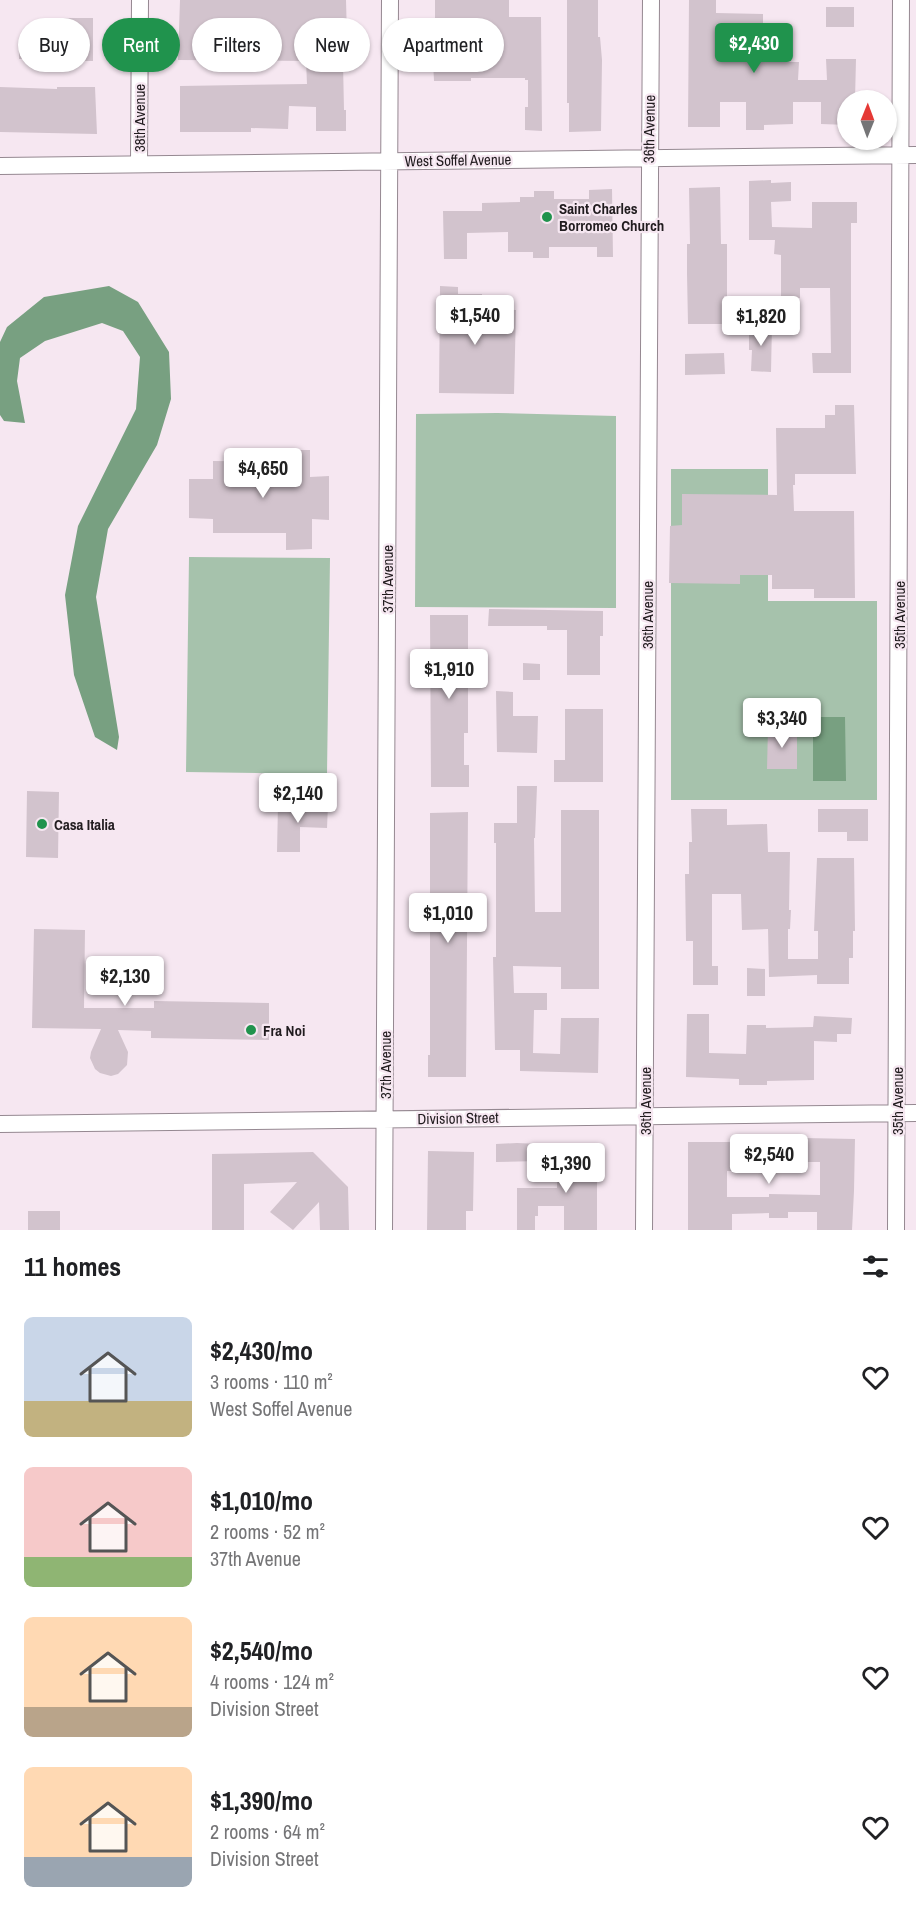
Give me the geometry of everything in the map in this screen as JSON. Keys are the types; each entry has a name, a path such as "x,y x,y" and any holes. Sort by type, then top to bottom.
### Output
{"street":[{"name":"38th Avenue","path":"139,164 140,0"},
{"name":"37th Avenue","path":"384,1230 390,0"},
{"name":"36th Avenue","path":"644,1230 651,0"},
{"name":"35th Avenue","path":"896,1230 908,156 901,0"},
{"name":"West Soffel Avenue","path":"0,166 908,156"},
{"name":"Division Street","path":"0,1124 916,1113"}],"shaded area":[{"path":"109,286 138,302 169,352 171,399 157,445 108,529 96,597 119,737 117,750 95,737 74,675 65,595 78,526 136,409 140,357 123,331 102,323 45,341 20,358 17,381 25,423 4,421 0,415 0,342 7,327 44,297"},
{"path":"497,413 616,416 616,608 415,607 416,414"},
{"path":"671,469 768,469 768,601 877,601 877,800 671,800"},
{"path":"189,557 330,558 327,774 186,772"},
{"path":"813,717 845,717 846,781 813,781"}],"building":[{"path":"180,0 346,0 346,18 294,18 294,61 282,61 282,18 192,18 192,60 180,60"},
{"path":"435,0 509,0 509,17 541,17 542,131 525,130 528,80 525,78 434,81 434,72 504,72 504,18 435,18"},
{"path":"567,0 598,0 598,37 600,37 602,60 601,131 569,132"},
{"path":"689,0 716,0 716,13 763,14 763,62 799,62 798,80 827,80 826,59 856,59 855,90 837,90 837,125 821,124 821,102 793,102 793,124 764,125 764,130 746,130 746,102 720,102 720,127 688,127"},
{"path":"826,7 854,7 854,27 826,27"},
{"path":"90,18 93,18 93,61 90,61"},
{"path":"306,72 343,72 346,131 316,131 316,107 289,106 288,129 251,128 251,132 180,132 180,86 307,84"},
{"path":"0,87 57,89 57,87 95,87 97,134 0,132"},
{"path":"771,180 771,183 791,182 791,201 771,202 772,227 812,228 812,202 857,202 857,223 851,223 851,373 813,373 812,353 831,353 830,288 800,288 800,298 796,298 796,332 776,332 776,302 781,302 781,255 774,254 775,240 749,240 749,181"},
{"path":"720,187 721,244 727,244 727,296 724,296 724,324 688,324 689,188"},
{"name":"Saint Charles Borromeo Church","path":"612,189 613,257 597,257 597,247 549,247 549,258 533,258 533,252 508,252 508,232 467,233 467,259 444,259 443,211 482,211 482,203 520,202 520,197 534,197 534,191 554,191 554,199 589,199 589,190"},
{"path":"440,286 458,287 458,294 482,294 482,309 516,310 514,394 439,393"},
{"path":"749,324 772,324 771,372 751,371 752,350 749,350"},
{"path":"724,353 725,374 685,375 685,354"},
{"path":"835,405 854,405 856,474 795,474 794,511 854,511 855,598 814,598 814,589 772,589 772,575 740,575 740,584 669,583 670,526 682,525 682,494 777,495 776,428 825,428 825,415 835,415"},
{"path":"293,450 310,450 310,477 329,476 329,520 312,519 312,549 286,550 286,533 213,533 213,519 189,518 189,479 213,479 213,461 293,462"},
{"path":"489,609 603,611 603,636 600,636 600,675 567,675 567,630 547,630 547,626 488,626"},
{"path":"430,615 468,615 468,733 464,733 464,765 469,765 469,787 431,787"},
{"path":"523,663 540,664 540,680 523,680"},
{"path":"496,691 513,692 513,716 538,716 537,753 497,752"},
{"path":"565,709 603,709 603,782 554,782 554,760 565,760"},
{"path":"768,728 797,728 797,769 767,769"},
{"path":"517,786 537,786 534,838 535,912 561,912 561,810 599,810 599,989 561,989 561,967 513,966 514,993 547,993 547,1010 534,1010 533,1053 560,1054 561,1018 599,1018 598,1073 520,1071 520,1050 495,1050 493,957 496,957 496,843 494,843 494,823 517,823"},
{"name":"Casa Italia","path":"27,791 59,792 58,858 26,857"},
{"path":"278,804 328,805 327,828 300,827 300,852 277,852"},
{"path":"691,809 727,809 727,825 767,824 768,852 790,852 789,910 791,910 790,929 788,929 788,959 818,959 818,931 814,931 817,858 854,858 855,931 853,931 853,958 849,958 849,984 817,984 817,975 769,977 768,929 742,930 741,894 712,894 712,966 718,966 718,985 693,985 693,941 686,941 685,874 689,874 689,842 692,842"},
{"path":"818,809 868,809 868,841 847,841 847,832 818,832"},
{"path":"468,812 466,1077 428,1077 428,1055 430,1055 430,813"},
{"path":"34,929 85,930 84,1008 154,1008 154,1001 269,1003 269,1040 151,1038 151,1031 118,1030 128,1052 127,1065 118,1074 111,1076 100,1073 95,1069 90,1058 101,1029 32,1028"},
{"path":"747,968 765,969 765,996 747,996"},
{"path":"687,1014 709,1014 709,1053 746,1054 747,1025 766,1025 766,1028 813,1027 814,1016 852,1018 851,1034 837,1034 837,1042 814,1041 814,1080 767,1081 767,1085 739,1085 739,1079 686,1077"},
{"path":"804,1138 855,1139 852,1230 817,1230 817,1212 788,1212 788,1218 769,1218 769,1213 732,1214 732,1230 688,1230 688,1142 735,1142 735,1150 766,1149 766,1171 727,1171 727,1197 769,1197 769,1194 820,1195 820,1162 803,1162"},
{"path":"496,1144 540,1144 539,1161 496,1162"},
{"path":"428,1151 474,1152 473,1211 466,1211 466,1230 427,1230"},
{"path":"313,1152 348,1187 349,1230 320,1230 319,1202 293,1230 270,1212 297,1182 244,1184 244,1230 212,1230 212,1154"},
{"path":"558,1152 602,1153 601,1171 597,1171 597,1230 564,1230 564,1206 538,1206 535,1230 517,1230 517,1188 557,1188"},
{"path":"28,1211 60,1211 60,1230 28,1230"}],"place":[{"name":"Saint Charles Borromeo Church","path":"547,217"},
{"name":"Casa Italia","path":"42,824"},
{"name":"Fra Noi","path":"251,1030"}]}
